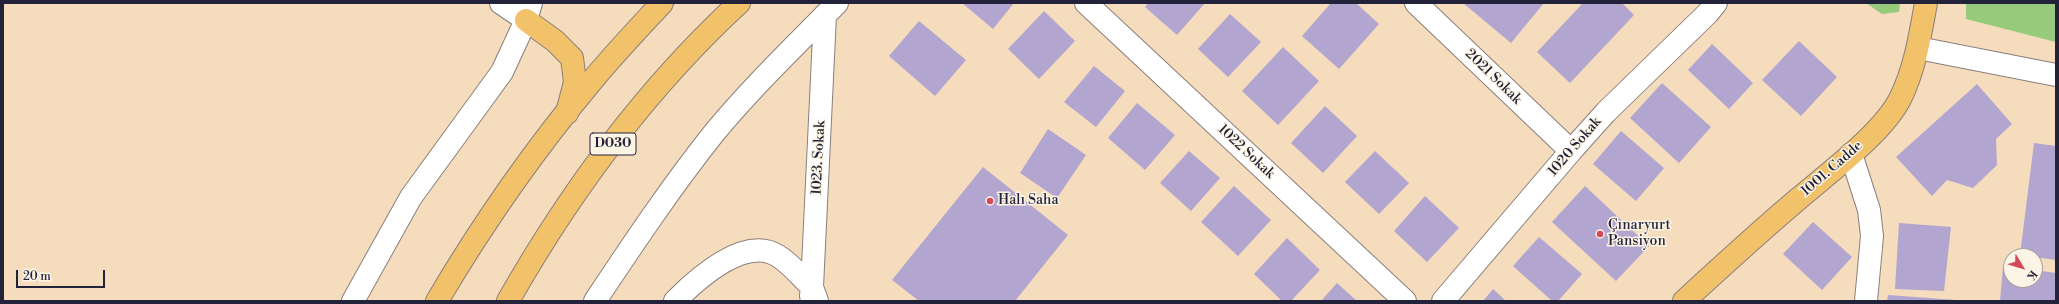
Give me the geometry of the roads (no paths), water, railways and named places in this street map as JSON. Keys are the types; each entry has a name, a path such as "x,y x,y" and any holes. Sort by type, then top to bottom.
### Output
{"main road":[{"path":"437,301 465,254 527,166 590,82 662,3"},
{"name":"D030","path":"508,301 563,211 632,117 685,57 739,3"},
{"name":"1001. Cadde","path":"1685,301 1756,235 1851,154 1888,119 1900,99 1918,48 1926,3"},
{"path":"528,12 572,58 575,82 567,113"}],"street":[{"path":"354,301 411,197 502,72 528,12 501,3"},
{"name":"1022 Sokak","path":"1086,3 1406,301"},
{"name":"2021 Sokak","path":"1416,3 1570,151"},
{"name":"1020 Sokak","path":"1443,301 1570,151 1606,112 1708,13 1716,3"},
{"path":"594,301 663,198 714,133 750,91 831,9"},
{"name":"1023. Sokak","path":"813,296 831,9"},
{"path":"1918,48 2056,75"},
{"path":"1851,154 1869,210 1872,236 1866,301"},
{"path":"675,301 693,283 723,261 746,252 763,250 778,256 813,296"}],"place":[{"name":"Halı Saha","path":"990,201"},
{"name":"Çınaryurt Pansiyon","path":"1600,234"}]}
